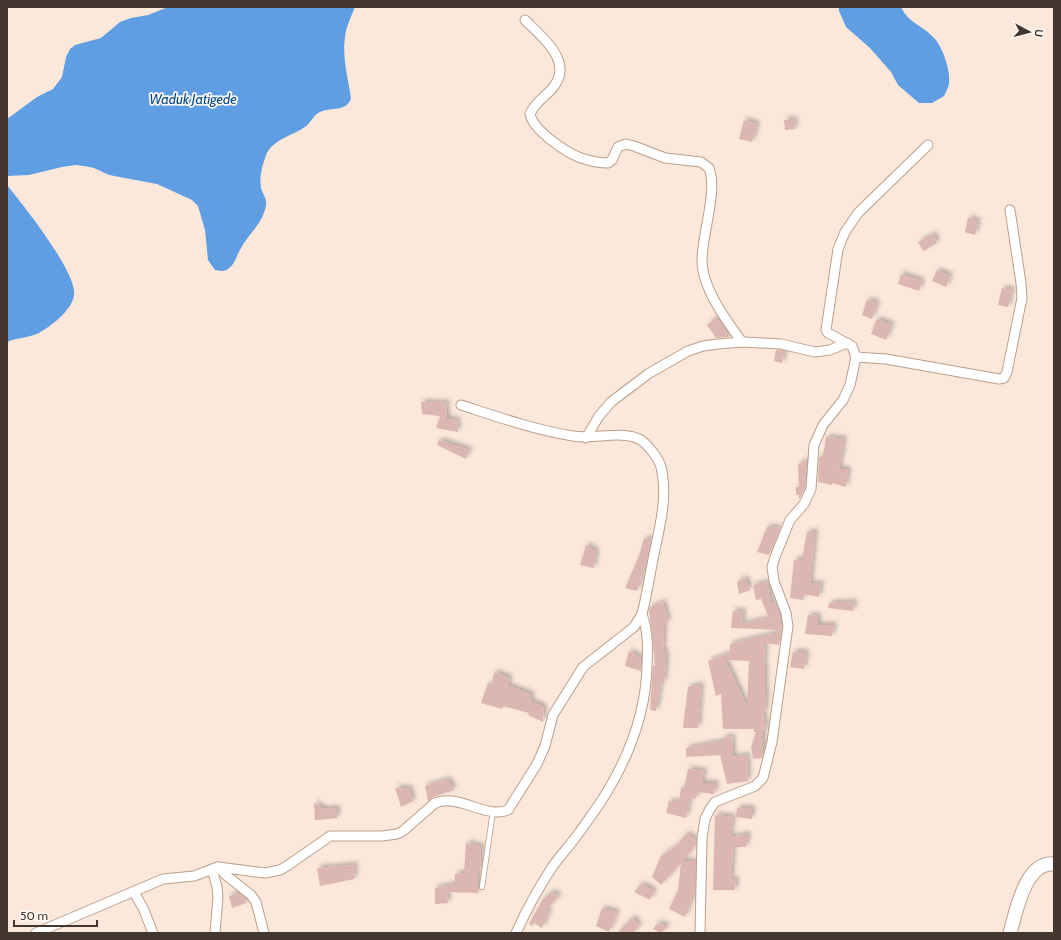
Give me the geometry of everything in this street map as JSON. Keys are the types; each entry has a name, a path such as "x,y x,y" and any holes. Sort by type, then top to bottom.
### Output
{"street":[{"path":"525,20 557,55 559,71 556,83 533,108 530,114 536,126 551,140 569,153 594,162 608,163 612,160 618,147 626,144 665,158 701,162 709,168 712,182 703,247 702,261 704,274 708,286 724,318 742,342"},
{"path":"700,933 702,838 705,819 710,809 716,802 755,786 763,778 772,742 788,626 786,613 772,567 790,520 804,504 810,493 813,481 814,445 823,425 843,400 850,385 856,357 852,346 828,333 826,330 840,241 858,213 928,145"},
{"path":"856,357 886,359 999,380 1004,378 1007,372 1022,298 1010,210"},
{"path":"586,438 599,416 611,402 632,385 688,351 703,346 742,342 782,344 815,352 830,350 847,343"},
{"path":"36,933 163,880 194,876 215,868 264,873 280,870 330,836 382,836 397,834 403,831 435,803 440,801 449,800 500,812 508,810 537,764 546,746 553,715 583,667 634,627 642,614 663,510 663,479 661,465 648,446 640,439 631,436 618,435 586,438 558,433 461,405"},
{"path":"516,933 534,896 613,782 633,741 647,681 648,645 646,627 642,614"},
{"path":"1010,933 1023,891 1030,877 1037,869 1048,863 1054,864"},
{"path":"215,868 218,897 215,933"},
{"path":"215,868 252,895 256,902 264,933"},
{"path":"134,892 143,908 153,933"}],"lane":[{"path":"482,887 493,811"}],"water":[{"name":"Waduk Jatigede","path":"168,7 355,7 346,30 344,45 351,98 346,105 342,107 318,113 305,127 278,141 269,150 262,167 260,184 266,203 262,218 243,244 233,264 224,271 215,270 208,260 205,230 198,206 192,200 157,184 109,175 94,168 75,165 29,175 7,176 7,119 37,97 53,89 62,77 66,57 70,49 75,45 101,38 120,22 131,18 148,15"},
{"path":"839,7 901,7 904,13 912,21 930,34 937,42 943,53 949,73 949,86 944,96 932,103 919,103 898,85 891,72 870,48 846,27 839,11"},
{"path":"7,185 59,256 73,285 74,296 69,307 60,318 49,326 39,333 9,341 7,344"}],"building":[{"path":"794,119 795,129 785,130 784,120"},
{"path":"744,120 757,124 752,142 739,139"},
{"path":"968,218 978,221 975,235 965,232"},
{"path":"933,234 937,243 923,251 918,242"},
{"path":"937,270 950,276 946,287 932,281"},
{"path":"901,274 922,281 919,291 898,284"},
{"path":"1002,288 1012,290 1008,307 998,305"},
{"path":"867,300 877,303 872,319 862,315"},
{"path":"717,317 730,336 716,338 707,325"},
{"path":"877,319 892,325 886,340 871,334"},
{"path":"776,350 785,351 782,363 774,361"},
{"path":"421,402 446,402 447,419 457,420 458,432 436,428 440,416 422,414"},
{"path":"826,437 844,439 839,469 848,469 846,487 832,483 832,485 818,482 819,457 823,456"},
{"path":"439,440 469,450 466,459 437,445"},
{"path":"807,461 805,487 799,500 799,495 796,495 796,487 799,487 798,464"},
{"path":"767,527 780,528 769,555 757,552"},
{"path":"807,532 815,532 810,584 821,583 819,597 804,594 803,600 790,598 794,560 802,559"},
{"path":"644,538 651,540 637,591 625,588 639,556"},
{"path":"586,545 596,551 594,568 580,565"},
{"path":"745,578 750,590 739,594 737,582"},
{"path":"767,582 771,604 775,601 781,619 781,630 731,628 733,611 743,611 742,624 769,618 761,599 756,600 753,585"},
{"path":"663,602 668,622 664,623 663,651 665,651 666,660 664,683 661,682 656,711 650,710 653,665 655,666 649,611 650,607"},
{"path":"854,602 853,611 828,608 829,603"},
{"path":"808,615 818,616 818,625 834,625 832,636 805,634"},
{"path":"781,632 779,645 765,643 764,667 765,666 766,692 765,711 763,711 766,730 763,730 762,758 753,759 751,747 756,732 754,732 754,729 723,729 721,694 716,696 708,661 730,653 730,644","holes":["725,660 749,661 747,707"]},
{"path":"629,651 641,658 641,671 625,666"},
{"path":"793,652 806,652 804,669 790,667"},
{"path":"494,672 510,678 507,685 532,695 530,701 544,707 543,722 528,715 529,713 503,706 502,709 481,703 488,683 492,685"},
{"path":"701,685 698,728 683,728 688,687"},
{"path":"732,736 733,757 747,755 748,781 727,784 720,755 686,757 686,748 723,741 723,738"},
{"path":"688,769 704,771 702,783 716,783 714,794 697,792 696,799 690,797 686,818 666,813 669,801 679,802 681,787 684,788"},
{"path":"448,779 454,790 433,797 428,801 425,786"},
{"path":"395,788 409,788 413,801 401,807"},
{"path":"314,803 324,809 337,808 337,818 315,820"},
{"path":"737,808 752,808 752,819 736,817"},
{"path":"715,815 733,817 730,837 748,834 746,847 733,847 731,880 736,879 735,890 713,890"},
{"path":"687,833 696,841 696,844 683,861 696,861 695,890 685,917 669,909 678,890 681,863 661,885 652,877 661,856 676,846"},
{"path":"466,843 481,846 480,871 478,871 478,893 447,892 448,903 435,904 435,888 455,884 455,874 464,873"},
{"path":"355,865 354,879 320,886 317,868"},
{"path":"641,884 654,891 650,900 634,892"},
{"path":"552,892 559,896 546,910 549,912 542,928 534,923 532,926 529,924 543,899"},
{"path":"239,893 244,897 246,903 232,908 229,896"},
{"path":"602,908 617,912 609,932 596,926"},
{"path":"633,917 639,926 633,933 617,933"},
{"path":"658,923 668,926 661,933 653,929"}]}
